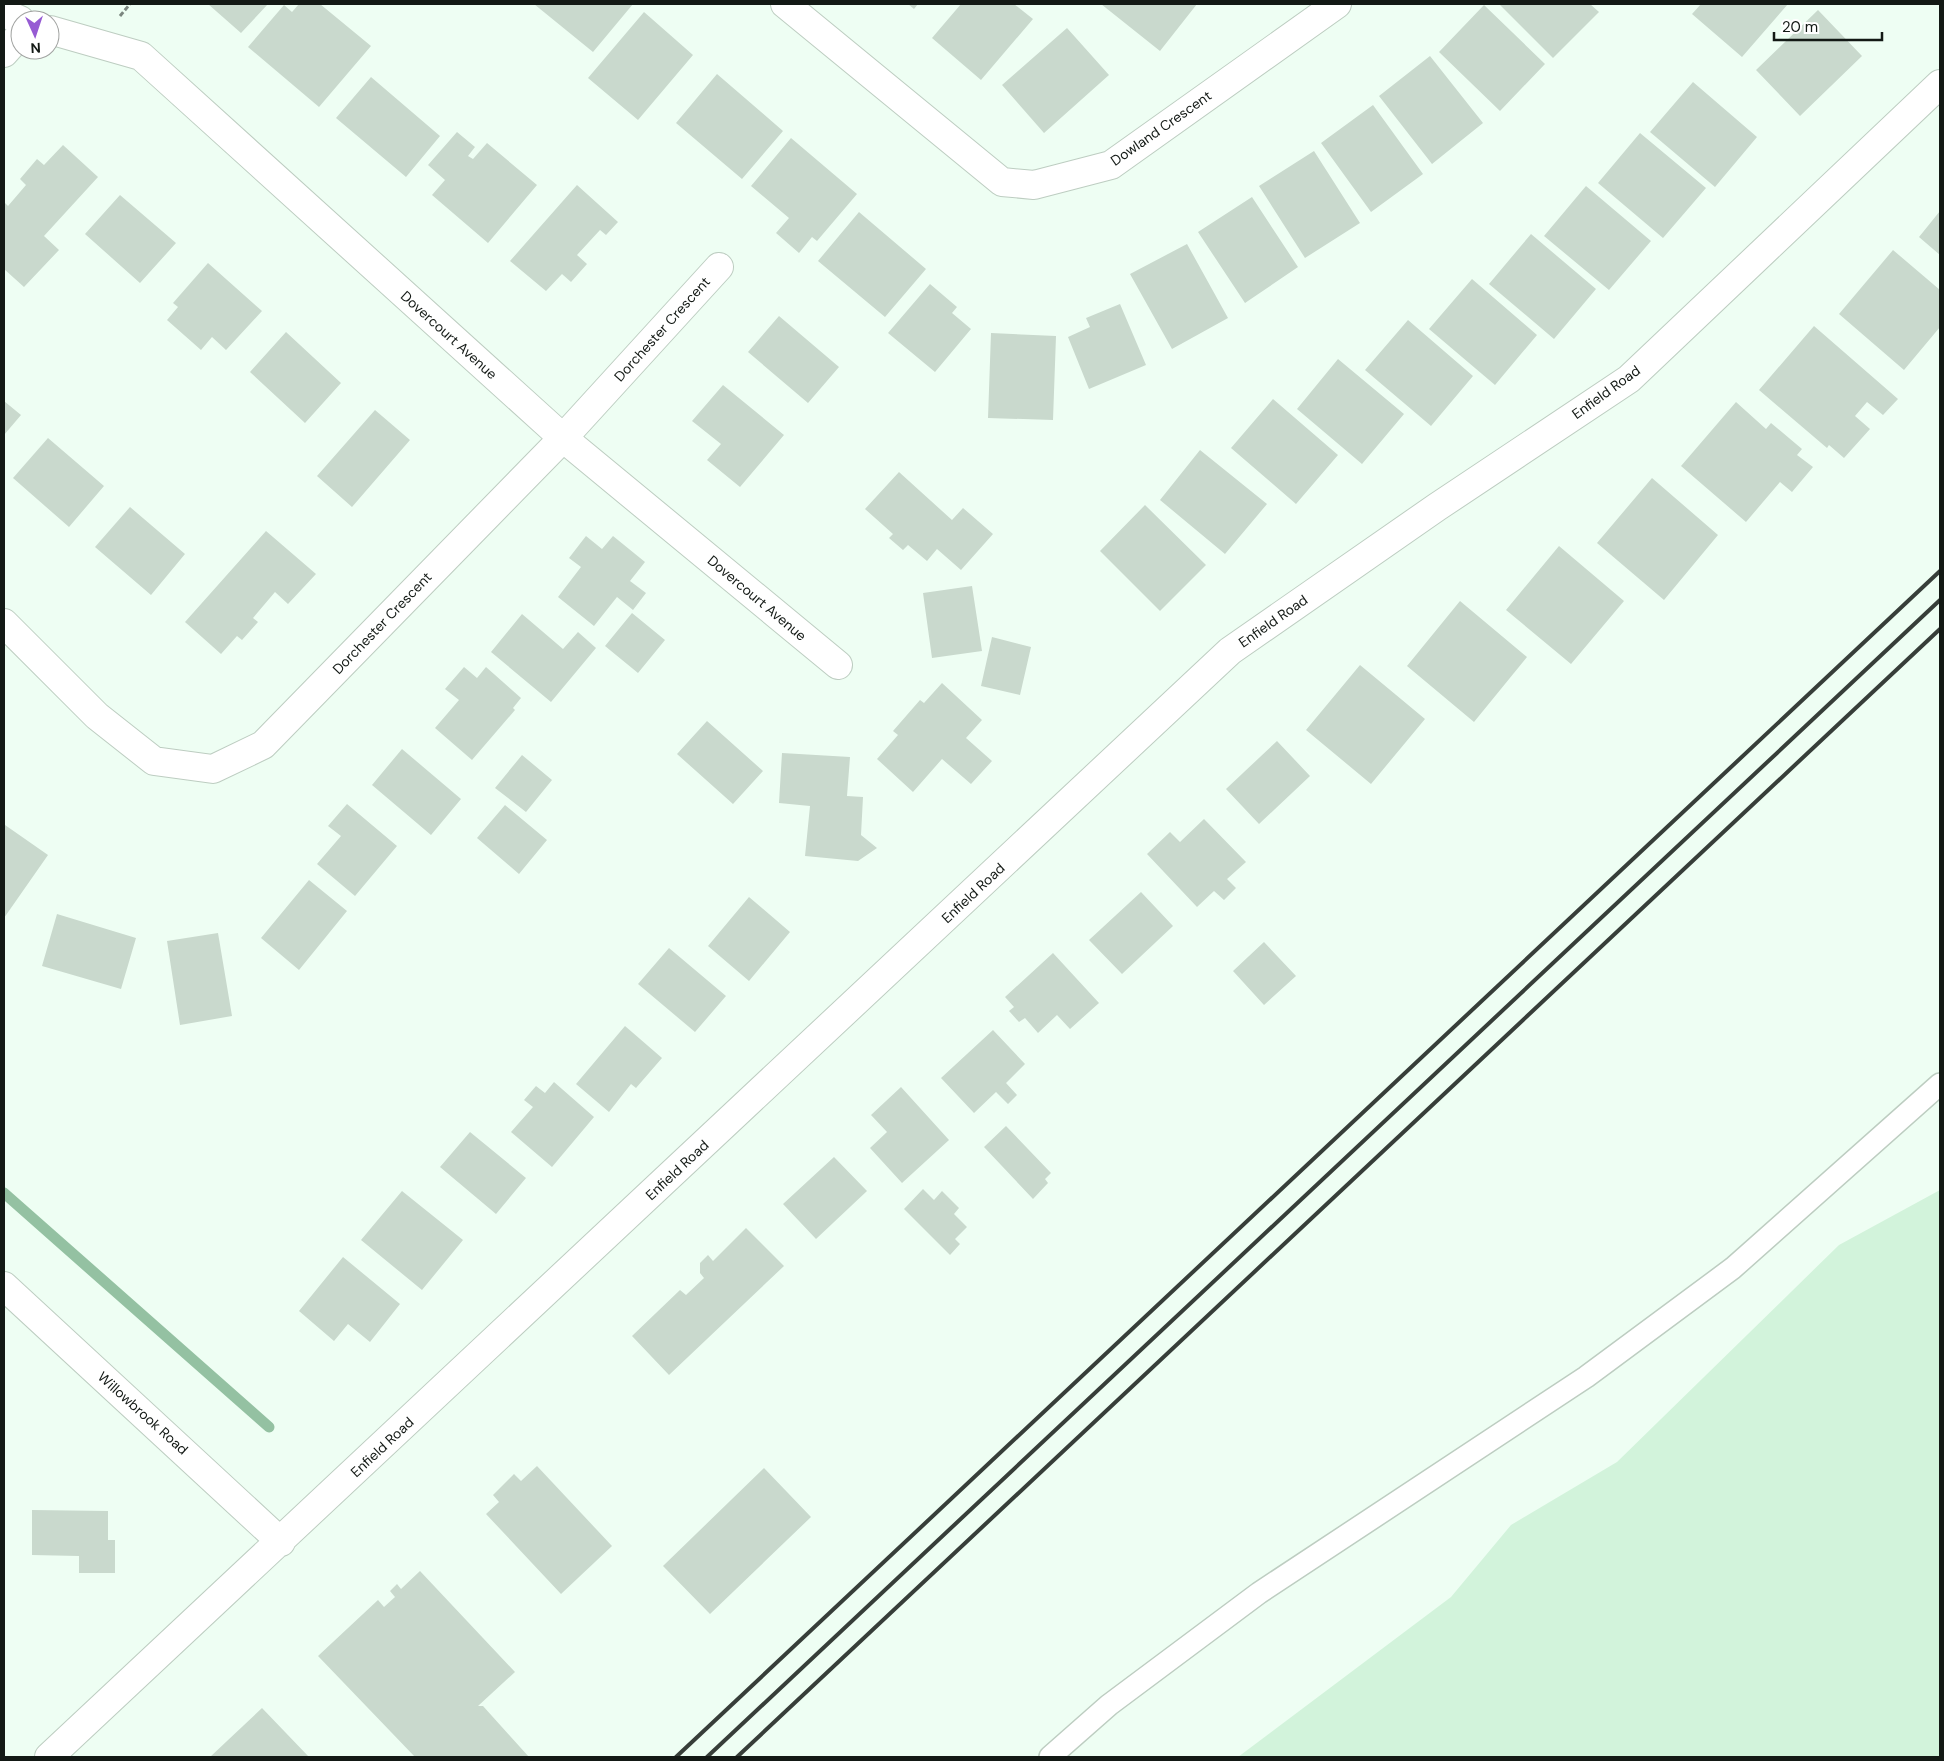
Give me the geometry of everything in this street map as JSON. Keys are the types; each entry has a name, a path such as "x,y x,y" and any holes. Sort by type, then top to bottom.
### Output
{"street":[{"name":"Dowland Crescent","path":"785,4 1002,182 1034,186 1111,165 1337,4"},
{"name":"Dovercourt Avenue","path":"60,33 141,56 563,438 838,665"},
{"name":"Enfield Road","path":"49,1757 281,1542 1230,651 1437,507 1629,379 1940,84"},
{"name":"Dorchester Crescent","path":"4,624 97,716 154,761 213,769 263,745 563,438 719,267"},
{"name":"Willowbrook Road","path":"4,1286 281,1542"}],"lane":[{"path":"1050,1757 1109,1705 1260,1593 1586,1377 1733,1268 1940,1084"}],"green space":[{"path":"1940,1190 1940,1757 1238,1757 1451,1597 1511,1525 1617,1462 1839,1245"}],"building":[{"path":"208,4 268,4 241,33"},
{"path":"299,4 320,4 371,46 319,107 248,47 284,5 292,12"},
{"path":"534,4 633,4 593,52"},
{"path":"908,4 918,4 914,9"},
{"path":"961,4 1014,4 1033,19 981,80 932,38"},
{"path":"1101,4 1197,4 1160,51"},
{"path":"1499,4 1590,4 1599,12 1553,58"},
{"path":"1701,4 1788,4 1742,57 1692,14"},
{"path":"1484,5 1545,64 1500,111 1439,52"},
{"path":"1818,10 1862,56 1800,116 1756,70"},
{"path":"644,12 693,55 638,120 588,78"},
{"path":"1067,28 1109,75 1044,133 1002,85"},
{"path":"1430,56 1483,123 1432,164 1379,96"},
{"path":"717,74 783,131 742,179 676,123"},
{"path":"371,77 440,136 406,177 336,118"},
{"path":"1693,82 1757,137 1715,187 1650,132"},
{"path":"1373,105 1423,174 1371,212 1321,143"},
{"path":"457,132 475,147 468,156 473,159 487,143 537,185 488,243 432,195 445,180 428,165"},
{"path":"1640,133 1706,188 1663,238 1598,183"},
{"path":"791,138 857,194 817,241 812,237 799,253 776,233 789,218 751,186"},
{"path":"63,145 98,177 44,236 59,250 24,287 4,269 4,202 8,206 26,185 20,179 37,159 44,165"},
{"path":"1314,151 1360,223 1305,258 1259,186"},
{"path":"577,185 618,222 606,235 600,230 577,255 587,264 571,282 562,274 546,291 510,261"},
{"path":"1586,186 1651,241 1609,290 1544,236"},
{"path":"120,195 176,243 140,283 85,234"},
{"path":"1252,197 1298,267 1245,303 1198,232"},
{"path":"1940,211 1940,255 1919,237"},
{"path":"859,212 926,269 885,317 818,261"},
{"path":"1531,234 1596,289 1554,339 1489,284"},
{"path":"1187,244 1228,318 1172,349 1130,274"},
{"path":"1893,250 1940,290 1940,327 1904,370 1839,314"},
{"path":"208,263 262,311 226,350 212,337 201,350 167,320 178,307 173,303"},
{"path":"1472,279 1537,335 1495,385 1429,329"},
{"path":"930,284 957,307 952,313 971,329 935,372 888,333"},
{"path":"1120,304 1146,365 1089,389 1068,337 1090,327 1086,318"},
{"path":"779,316 839,367 808,403 748,352"},
{"path":"1408,320 1473,376 1431,426 1365,370"},
{"path":"1814,326 1898,399 1883,415 1867,402 1855,416 1870,429 1844,458 1829,445 1827,448 1759,390"},
{"path":"286,332 341,383 305,423 250,372"},
{"path":"991,333 1056,336 1053,420 988,418"},
{"path":"1338,359 1404,414 1362,464 1297,409"},
{"path":"723,385 784,435 740,487 707,460 721,444 692,421"},
{"path":"1273,399 1338,455 1296,504 1231,448"},
{"path":"4,401 21,415 4,435"},
{"path":"1736,402 1766,429 1771,423 1802,449 1797,455 1813,467 1792,492 1780,482 1746,522 1681,466"},
{"path":"375,410 410,440 352,507 317,476"},
{"path":"48,438 104,486 69,527 13,478"},
{"path":"1200,450 1267,504 1225,554 1160,500"},
{"path":"899,472 952,520 963,508 993,534 961,570 937,549 927,561 908,545 903,550 889,538 893,534 865,509"},
{"path":"1652,478 1718,535 1664,600 1597,543"},
{"path":"1145,505 1206,565 1160,611 1100,551"},
{"path":"130,507 185,554 151,595 95,547"},
{"path":"266,531 316,574 288,604 275,592 253,618 258,622 242,640 237,636 221,654 185,622"},
{"path":"586,536 602,549 613,536 645,562 630,581 646,593 633,610 617,597 594,626 558,597 581,567 569,558"},
{"path":"1559,546 1624,601 1571,664 1506,610"},
{"path":"972,586 982,651 932,658 923,593"},
{"path":"1460,601 1527,657 1474,722 1407,666"},
{"path":"632,613 665,640 638,673 605,646"},
{"path":"522,614 563,649 578,632 596,648 551,702 491,652"},
{"path":"992,637 1031,647 1020,695 981,686"},
{"path":"1360,665 1425,719 1371,784 1306,730"},
{"path":"464,667 477,678 486,667 521,698 513,708 515,710 472,760 435,728 459,700 445,689"},
{"path":"942,683 982,720 966,738 992,761 971,784 942,759 913,792 877,759 898,735 893,731 920,700 924,703"},
{"path":"707,721 763,771 733,804 677,754"},
{"path":"1277,741 1310,776 1259,824 1226,789"},
{"path":"402,749 461,799 431,835 372,785"},
{"path":"782,753 850,757 847,796 863,797 861,835 877,848 858,861 805,856 810,806 779,803"},
{"path":"522,755 552,780 526,812 495,788"},
{"path":"347,804 397,846 355,896 317,864 341,836 328,826"},
{"path":"505,805 547,840 519,874 477,838"},
{"path":"1204,819 1246,862 1227,879 1236,888 1224,900 1214,891 1197,907 1147,854 1170,832 1180,842"},
{"path":"5,825 48,855 4,918 4,827"},
{"path":"309,880 347,911 299,970 261,938"},
{"path":"1141,892 1173,926 1122,974 1089,940"},
{"path":"749,897 790,932 749,981 708,946"},
{"path":"57,914 136,938 121,989 42,966"},
{"path":"218,933 232,1016 180,1025 167,941"},
{"path":"1264,942 1296,976 1264,1005 1233,971"},
{"path":"669,948 726,996 695,1032 638,984"},
{"path":"1053,953 1099,1003 1070,1029 1057,1015 1038,1033 1025,1018 1019,1022 1009,1011 1014,1007 1005,997"},
{"path":"625,1026 662,1058 636,1088 631,1084 609,1112 576,1084"},
{"path":"993,1030 1025,1064 1006,1083 1017,1095 1008,1104 996,1092 974,1113 941,1078"},
{"path":"554,1082 594,1117 552,1167 511,1132 533,1107 524,1100 536,1086 545,1093"},
{"path":"901,1087 949,1140 902,1183 870,1148 887,1132 871,1115"},
{"path":"1006,1126 1051,1173 1045,1179 1048,1183 1033,1199 984,1147"},
{"path":"470,1132 526,1178 496,1214 440,1167"},
{"path":"834,1157 867,1191 816,1239 783,1204"},
{"path":"923,1189 934,1200 942,1191 959,1208 954,1214 967,1227 955,1239 960,1244 950,1255 904,1209"},
{"path":"402,1191 463,1240 422,1290 361,1240"},
{"path":"746,1228 784,1266 669,1375 632,1336 680,1290 686,1295 704,1278 700,1273 700,1263 708,1255 713,1261"},
{"path":"343,1257 400,1304 370,1342 348,1324 334,1341 299,1311"},
{"path":"537,1466 612,1546 561,1594 486,1514 499,1502 493,1495 514,1474 521,1481"},
{"path":"764,1468 811,1517 710,1614 663,1566"},
{"path":"32,1510 108,1511 108,1540 115,1540 115,1573 79,1573 79,1556 32,1555"},
{"path":"420,1571 515,1672 478,1706 483,1706 529,1757 415,1757 318,1656 378,1600 384,1607 395,1597 390,1591 397,1584 401,1589"},
{"path":"262,1708 309,1757 210,1757"}],"waterway":[{"path":"4,1193 269,1427"}],"railway":[{"path":"676,1757 1940,571"},
{"path":"707,1757 1940,600"},
{"path":"737,1757 1940,629"}]}
